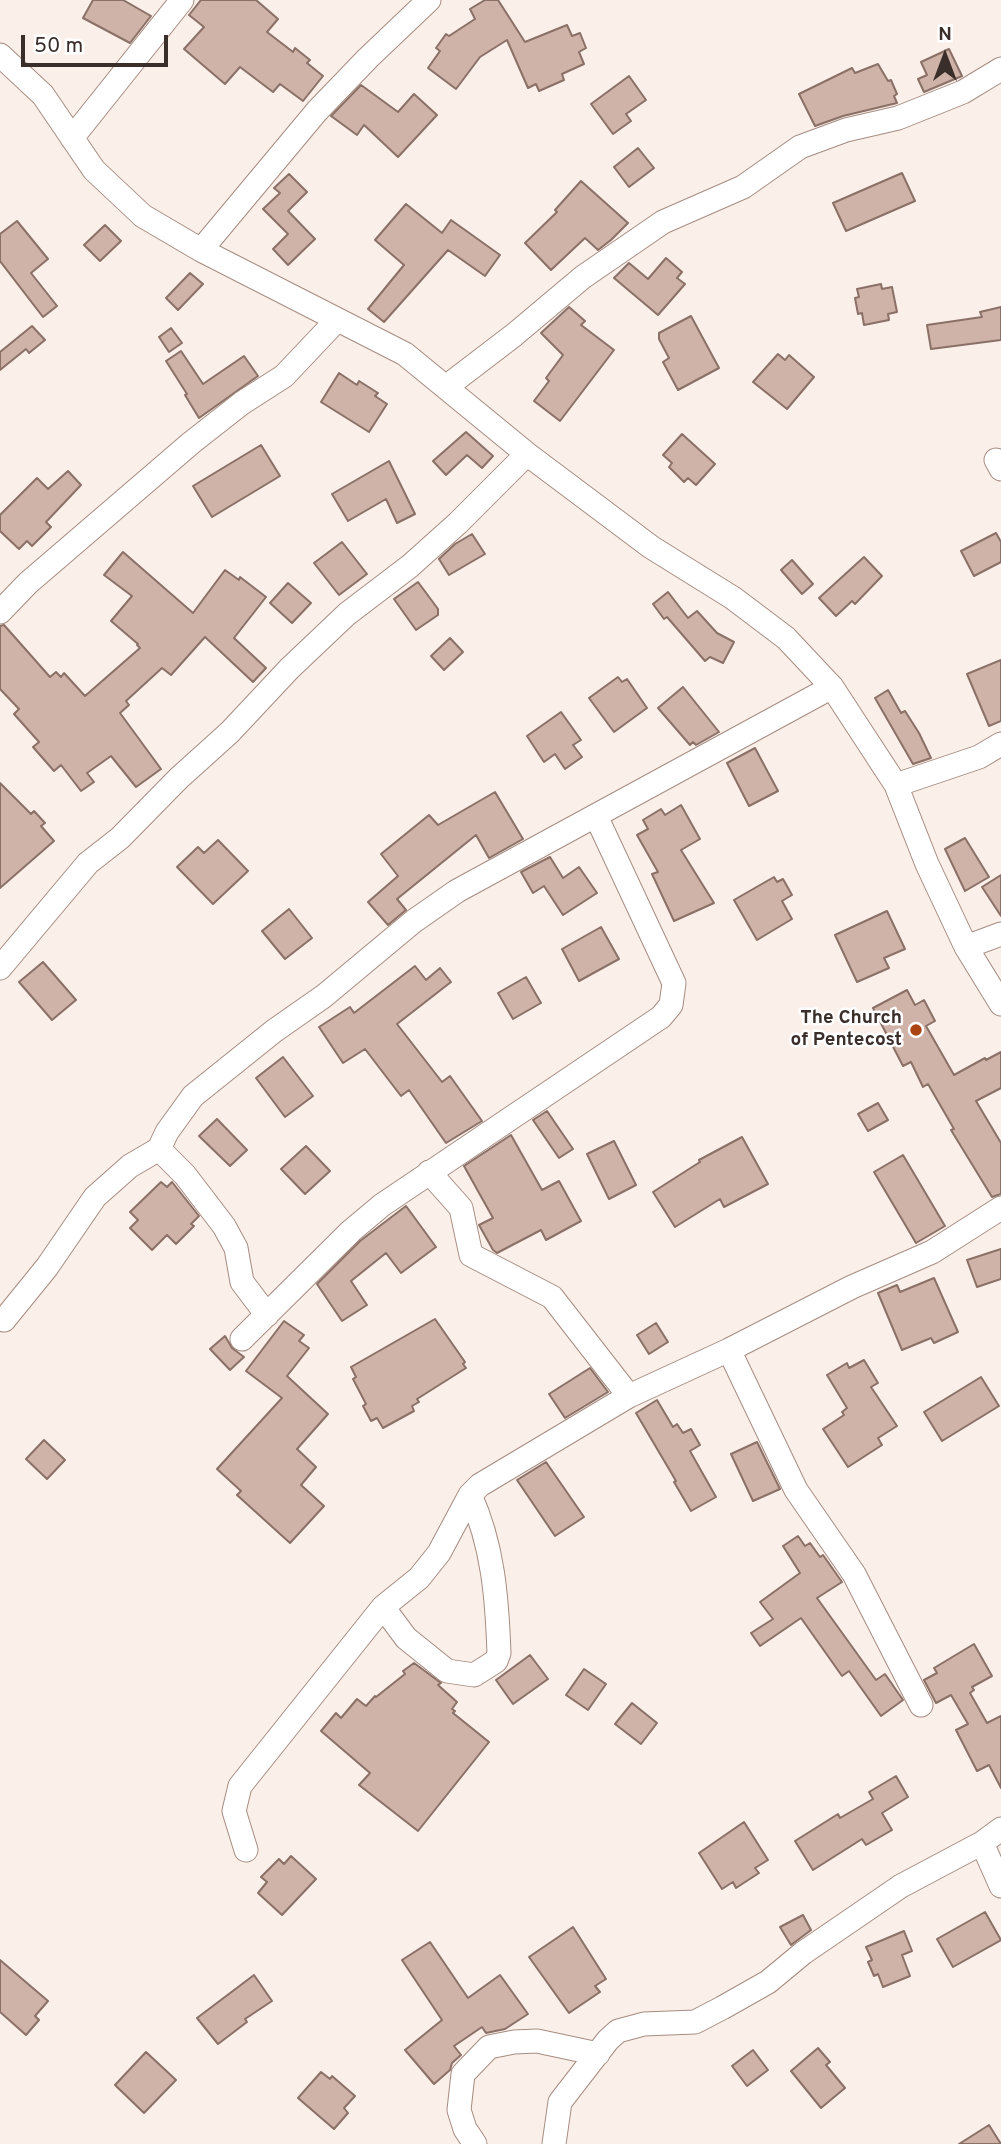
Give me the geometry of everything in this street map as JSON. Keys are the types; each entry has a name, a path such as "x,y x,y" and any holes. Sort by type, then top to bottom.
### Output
{"street":[{"path":"72,138 93,108 182,0"},
{"path":"201,250 317,111 429,0"},
{"path":"0,55 43,95 94,170 143,216 201,250 405,354 527,454 651,547 733,598 786,638 832,687 896,785 927,864 966,947 1001,1004"},
{"path":"446,387 583,277 663,222 743,187 800,147 846,130 909,114 963,92 1001,69"},
{"path":"0,612 28,583 191,443 242,403 284,376 336,321"},
{"path":"0,968 88,863 120,838 347,614 410,566 458,523 527,454"},
{"path":"4,1320 47,1266 95,1197 130,1166 159,1149 166,1132 192,1096 274,1031 324,996 414,922 457,891 832,687"},
{"path":"896,785 979,757 1001,744"},
{"path":"242,1339 351,1231 382,1205 661,1017 671,1005 674,983 596,816"},
{"path":"966,947 1001,934"},
{"path":"159,1149 185,1175 223,1227 236,1248 242,1282 267,1315"},
{"path":"429,1172 461,1208 471,1255 552,1297 629,1396"},
{"path":"246,1850 234,1811 240,1786 383,1607 419,1578 439,1553 470,1495 496,1474 629,1396 729,1350 852,1287 932,1252 1001,1208"},
{"path":"729,1350 796,1490 854,1574 921,1705"},
{"path":"383,1607 406,1638 447,1671 474,1675 496,1661 499,1653 495,1578 482,1520 470,1495"},
{"path":"554,2144 560,2102 618,2031 643,2024 695,2022 722,2008 768,1982 803,1953 901,1886 982,1843 1001,1829"},
{"path":"982,1843 1001,1886"},
{"path":"475,2144 465,2129 459,2110 463,2074 489,2047 537,2041 598,2054"}],"building":[{"path":"93,0 123,0 151,16 130,43 83,18"},
{"path":"201,0 256,0 278,19 267,32 293,52 295,48 310,60 307,63 323,76 303,101 280,84 273,92 240,67 225,84 184,49 204,27 189,15"},
{"path":"485,0 498,0 525,42 567,25 572,36 580,33 586,48 579,52 584,64 562,74 564,80 539,91 536,84 528,88 507,40 480,57 456,89 428,68 440,51 436,48 446,34 449,36 475,19 470,9"},
{"path":"949,49 962,76 924,92 918,79 927,75 921,62"},
{"path":"878,64 888,81 891,80 897,94 894,96 897,103 815,126 799,94 852,68 855,73"},
{"path":"629,76 646,100 626,114 631,121 613,134 591,104"},
{"path":"361,85 398,112 414,94 437,115 398,157 364,125 357,135 331,116"},
{"path":"638,148 654,168 629,187 614,167"},
{"path":"902,173 915,201 846,231 833,203"},
{"path":"289,174 307,192 288,211 315,239 288,265 273,249 288,234 263,209 280,193 274,188"},
{"path":"581,181 628,223 598,250 585,238 551,270 525,243 557,212 555,210"},
{"path":"406,204 442,233 451,220 500,255 485,276 448,250 384,322 368,309 404,265 375,240"},
{"path":"17,221 48,259 31,273 57,306 43,317 0,261 0,234"},
{"path":"105,225 121,241 100,261 84,245"},
{"path":"666,258 682,272 677,278 685,284 658,315 614,278 629,263 648,279"},
{"path":"190,273 203,284 178,310 166,298"},
{"path":"881,284 882,289 892,287 897,312 888,314 889,320 864,325 862,313 858,314 855,298 859,297 857,289"},
{"path":"569,307 585,321 581,325 614,350 560,421 534,401 549,381 546,378 563,355 541,333"},
{"path":"1001,307 1001,340 931,349 927,325 982,317 980,312"},
{"path":"691,316 719,368 678,390 663,362 669,358 659,339 659,333"},
{"path":"32,326 45,340 29,353 26,349 0,370 0,352"},
{"path":"171,328 182,343 169,352 159,337"},
{"path":"181,351 203,384 244,356 258,376 199,418 166,361"},
{"path":"778,354 785,360 789,355 814,377 787,409 753,382"},
{"path":"339,373 357,385 359,381 378,393 375,396 387,404 369,432 321,402"},
{"path":"466,432 493,456 482,468 467,455 446,475 433,461"},
{"path":"682,434 715,464 696,485 688,478 684,482 669,467 672,463 663,455"},
{"path":"261,445 280,476 212,517 193,486"},
{"path":"389,461 415,514 397,523 386,499 348,521 332,494"},
{"path":"68,471 81,485 46,522 51,527 32,546 27,541 19,549 0,531 0,515 37,478 48,489"},
{"path":"996,533 1001,542 1001,562 974,576 961,551"},
{"path":"472,534 485,554 449,575 439,559 455,544"},
{"path":"342,542 367,574 339,595 314,563"},
{"path":"123,552 193,613 225,570 239,580 240,577 266,597 234,638 266,668 253,682 205,637 171,675 162,668 126,701 129,705 120,713 161,769 136,787 111,756 87,773 94,782 81,791 61,765 54,771 33,747 39,742 14,714 19,709 0,689 0,626 4,625 50,677 56,672 61,677 64,673 85,696 140,648 111,621 132,596 104,575"},
{"path":"864,557 882,576 855,604 852,601 836,616 819,598"},
{"path":"792,560 813,584 802,594 781,570"},
{"path":"418,582 438,609 438,615 416,630 394,599"},
{"path":"288,583 311,603 292,623 270,603"},
{"path":"668,592 688,618 697,611 717,633 734,642 723,663 710,657 705,661 667,617 664,619 653,604"},
{"path":"450,638 463,652 444,670 431,656"},
{"path":"1001,660 1001,721 989,726 967,674"},
{"path":"618,677 622,682 627,679 647,708 614,732 589,698"},
{"path":"683,687 719,732 696,745 693,742 690,745 658,708"},
{"path":"888,690 901,713 905,711 919,733 931,758 913,764 875,698"},
{"path":"561,712 581,740 573,745 582,757 565,769 555,754 544,762 527,736"},
{"path":"755,748 778,791 749,806 727,763"},
{"path":"0,783 31,814 34,811 45,823 41,826 54,841 0,888"},
{"path":"495,792 523,839 489,858 476,835 397,899 406,910 388,925 368,902 398,876 381,854 429,815 438,825"},
{"path":"681,805 700,839 681,850 714,903 674,921 652,874 658,872 637,835 648,829 643,820 661,809 665,815"},
{"path":"965,838 989,877 965,891 945,849"},
{"path":"218,840 248,871 213,904 177,867 198,847 204,853"},
{"path":"550,857 563,878 579,867 597,893 563,915 544,886 533,893 521,872"},
{"path":"1001,875 1001,916 982,887"},
{"path":"774,877 777,882 783,879 792,895 782,901 792,919 757,940 734,900"},
{"path":"289,909 312,938 285,959 262,931"},
{"path":"887,911 905,949 884,958 889,968 857,982 835,935"},
{"path":"601,927 619,959 579,981 562,949"},
{"path":"43,962 76,1000 52,1020 19,982"},
{"path":"415,966 426,980 440,968 451,982 397,1024 442,1082 450,1076 482,1121 446,1143 409,1090 401,1096 365,1049 343,1063 319,1027 350,1007 354,1013"},
{"path":"526,977 541,1003 513,1019 498,993"},
{"path":"907,990 915,1005 924,1000 935,1021 926,1026 954,1075 1001,1052 1001,1088 976,1101 1001,1143 1001,1194 992,1197 951,1130 954,1129 928,1084 923,1087 911,1062 903,1066 873,1008"},
{"path":"283,1057 313,1096 285,1117 256,1078"},
{"path":"878,1103 888,1120 868,1131 858,1114"},
{"path":"547,1111 573,1149 559,1158 533,1120"},
{"path":"217,1119 247,1150 230,1166 199,1136"},
{"path":"511,1135 542,1190 559,1181 581,1221 546,1240 541,1230 497,1253 479,1225 493,1218 464,1166"},
{"path":"742,1137 768,1184 724,1207 720,1199 675,1227 653,1192 700,1162 699,1160"},
{"path":"614,1141 636,1185 609,1199 587,1154"},
{"path":"306,1146 330,1171 305,1194 281,1169"},
{"path":"903,1155 945,1226 916,1243 874,1172"},
{"path":"161,1182 167,1187 172,1182 199,1216 191,1224 194,1226 176,1244 167,1235 152,1250 130,1228 138,1220 130,1212"},
{"path":"406,1206 436,1247 401,1273 386,1253 351,1281 367,1305 342,1321 317,1284 360,1241"},
{"path":"1001,1249 1001,1279 977,1287 967,1260"},
{"path":"934,1278 958,1332 934,1343 931,1338 902,1350 878,1293 897,1285 900,1292"},
{"path":"435,1319 465,1362 463,1364 466,1368 417,1399 419,1402 412,1406 414,1411 383,1428 377,1418 371,1421 363,1406 366,1404 353,1379 356,1377 351,1367"},
{"path":"284,1321 304,1335 299,1341 309,1348 287,1376 328,1414 297,1449 316,1467 301,1485 324,1506 290,1543 237,1495 241,1491 217,1469 282,1398 246,1371"},
{"path":"656,1323 668,1342 649,1354 637,1335"},
{"path":"225,1336 232,1348 244,1357 230,1370 210,1349"},
{"path":"864,1360 878,1383 871,1387 897,1426 878,1438 882,1445 848,1467 823,1429 844,1415 842,1412 847,1408 827,1375 847,1363 849,1368"},
{"path":"590,1368 608,1392 565,1418 549,1394"},
{"path":"981,1377 999,1406 942,1441 924,1412"},
{"path":"657,1400 673,1427 677,1424 683,1433 691,1429 700,1445 690,1451 716,1497 691,1511 636,1413"},
{"path":"44,1440 65,1460 47,1479 26,1459"},
{"path":"757,1442 780,1489 753,1501 731,1454"},
{"path":"546,1462 584,1517 555,1536 517,1480"},
{"path":"798,1536 805,1546 810,1543 820,1557 823,1555 842,1582 817,1598 876,1680 885,1674 903,1700 881,1716 849,1671 842,1676 801,1618 760,1646 751,1633 773,1619 760,1602 800,1573 783,1546"},
{"path":"974,1644 992,1676 972,1687 974,1690 970,1693 987,1723 1001,1716 1001,1788 989,1765 977,1771 956,1730 968,1724 951,1695 936,1703 924,1680 937,1673 934,1668"},
{"path":"530,1655 548,1679 513,1704 496,1680"},
{"path":"414,1663 441,1683 438,1685 457,1702 452,1709 455,1711 453,1713 489,1742 418,1831 359,1785 370,1773 321,1731 336,1713 341,1718 357,1699 366,1706 405,1674 403,1671"},
{"path":"584,1669 606,1684 588,1710 566,1695"},
{"path":"632,1703 657,1723 641,1744 615,1724"},
{"path":"896,1776 908,1797 882,1813 892,1830 866,1845 862,1839 813,1870 795,1841 838,1814 840,1818 873,1799 869,1792"},
{"path":"744,1822 768,1860 755,1868 759,1873 736,1888 733,1882 722,1889 699,1853"},
{"path":"291,1856 316,1879 282,1915 258,1893 267,1882 261,1877 279,1859 284,1864"},
{"path":"985,1912 1001,1940 953,1967 937,1939"},
{"path":"803,1915 811,1930 791,1945 780,1927"},
{"path":"573,1927 606,1979 595,1986 600,1992 569,2013 529,1957"},
{"path":"904,1931 912,1951 902,1955 910,1976 883,1987 878,1974 874,1976 868,1962 872,1960 866,1947"},
{"path":"430,1942 468,1998 500,1975 528,2014 505,2029 486,2033 482,2027 454,2046 461,2055 452,2063 450,2070 434,2084 405,2050 442,2020 402,1960"},
{"path":"0,1960 48,2001 35,2016 39,2020 26,2035 0,2012"},
{"path":"254,1975 272,2001 245,2019 247,2022 218,2044 197,2018"},
{"path":"818,2048 830,2062 826,2065 845,2088 821,2108 791,2071"},
{"path":"753,2050 768,2070 747,2086 732,2066"},
{"path":"146,2052 176,2080 144,2113 115,2085"},
{"path":"321,2072 330,2079 332,2076 355,2096 344,2108 348,2113 334,2129 298,2098"},
{"path":"989,2125 1001,2144 959,2144"}],"place":[{"name":"The Church of Pentecost","path":"916,1030"}]}
